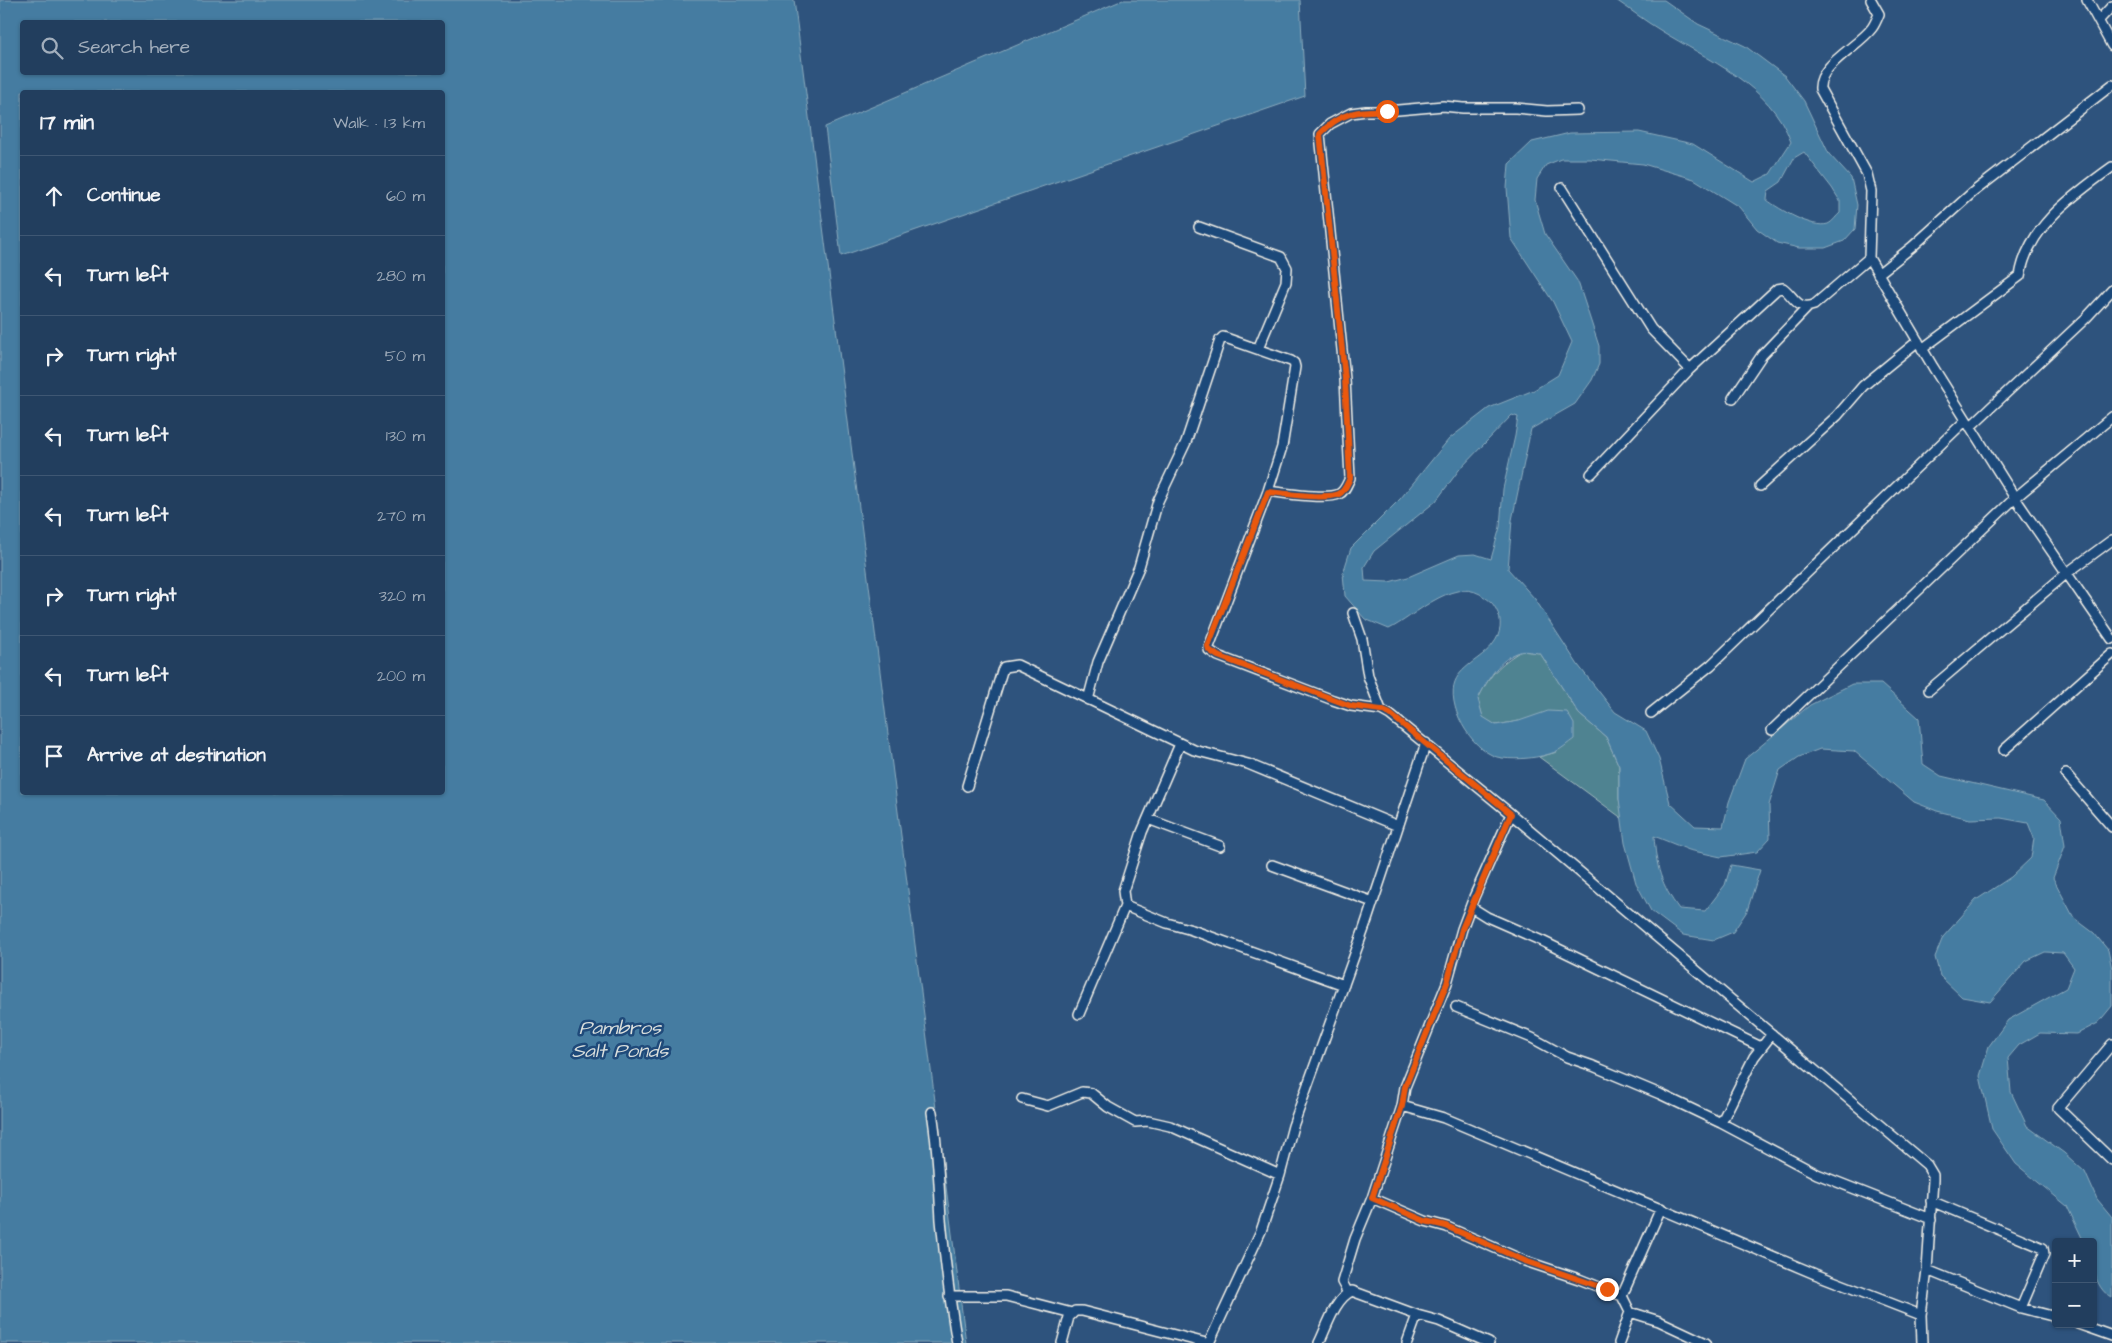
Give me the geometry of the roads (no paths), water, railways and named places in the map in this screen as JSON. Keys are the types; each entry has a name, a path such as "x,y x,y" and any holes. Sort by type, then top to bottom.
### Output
{"street":[{"path":"1871,0 1879,14 1872,29 1826,71 1820,82 1820,89 1867,174 1871,191 1868,258 2015,498 2112,639"},
{"path":"2088,0 2112,46"},
{"path":"2099,20 2112,6"},
{"path":"1878,274 1912,247 1972,193 2112,85"},
{"path":"1268,492 1336,495 1344,489 1350,478 1345,379 1320,134 1337,120 1351,113 1366,110 1387,111 1443,106 1516,108 1547,111 1578,110"},
{"path":"1760,486 1833,420 1863,386 2020,276 2022,264 2035,235 2070,199 2112,167"},
{"path":"1562,188 1651,329 1690,368"},
{"path":"1199,227 1281,257 1287,268 1286,282 1258,349"},
{"path":"1590,474 1690,368 1777,289 1783,288 1801,306 1808,307 1814,305 1868,258"},
{"path":"1651,713 1711,665 1968,423 2086,318 2112,290"},
{"path":"1733,398 1762,355 1808,307"},
{"path":"1088,700 1098,662 1139,567 1158,501 1186,442 1220,340 1223,337 1291,361 1295,367 1282,447 1268,492 1208,646 1209,650 1218,656 1333,700 1351,706 1381,710 1426,743 1927,1165 1933,1175 1927,1270 1921,1315 1922,1343"},
{"path":"1772,730 2015,498 2112,417"},
{"path":"1929,690 2067,573 2112,540"},
{"path":"1352,613 1362,639 1368,676 1381,710"},
{"path":"2004,750 2112,654"},
{"path":"967,786 1004,667 1011,664 1017,665 1194,750 1248,764 1398,826"},
{"path":"950,1296 1006,1296 1072,1313 1082,1311 1208,1343 1261,1231 1280,1175 1293,1126 1373,902 1426,743"},
{"path":"1079,1014 1125,906 1123,891 1148,819 1180,744"},
{"path":"2066,774 2112,827"},
{"path":"1348,1293 1342,1282 1355,1239 1372,1198 1402,1106 1405,1087 1447,983 1462,929 1511,814"},
{"path":"1148,819 1220,846"},
{"path":"1272,866 1373,902"},
{"path":"1125,906 1167,923 1192,930 1344,984"},
{"path":"1471,907 1487,917 1542,941 1762,1047"},
{"path":"1456,1007 1532,1038 1567,1057 1613,1074 1721,1123 1816,1174 1931,1219"},
{"path":"1721,1123 1746,1071 1772,1034"},
{"path":"2112,1044 2058,1108 2112,1160"},
{"path":"1022,1099 1048,1106 1082,1092 1091,1093 1108,1107 1136,1122 1170,1126 1280,1175"},
{"path":"1402,1106 1444,1118 1815,1274 1921,1315"},
{"path":"932,1112 938,1147 941,1220 957,1343"},
{"path":"1372,1198 1425,1221 1446,1226 1525,1261 1622,1296 1630,1312 1620,1343"},
{"path":"1932,1201 2044,1248 2044,1254 2021,1308"},
{"path":"1622,1296 1661,1208"},
{"path":"1927,1270 2021,1308 2052,1316"},
{"path":"1319,1343 1339,1303 1348,1293 1358,1292 1417,1315 1439,1321 1489,1343"},
{"path":"1630,1312 1659,1321 1706,1343"},
{"path":"1062,1343 1069,1317 1072,1313"},
{"path":"1407,1343 1417,1315"},
{"path":"2089,1328 2112,1336"}],"water":[{"name":"Pambros Salt Ponds","path":"0,0 794,0 966,1343 0,1343"},
{"path":"1123,0 1300,0 1305,96 841,256 825,127"},
{"path":"1616,0 1664,0 1698,24 1745,46 1785,76 1804,101 1829,154 1851,178 1857,205 1855,229 1844,241 1825,248 1799,248 1777,243 1757,229 1739,207 1694,179 1643,164 1590,159 1561,159 1546,165 1537,179 1535,200 1545,234 1578,282 1599,346 1599,364 1592,380 1575,404 1531,429 1512,520 1508,569 1535,599 1578,665 1615,712 1646,731 1659,759 1670,803 1695,826 1723,827 1729,802 1745,759 1810,705 1852,684 1881,684 1919,718 1923,764 1941,776 2044,800 2061,818 2065,846 2053,878 2074,918 2094,933 2108,950 2112,969 2112,1006 2098,1023 2077,1034 2040,1033 2019,1045 2008,1058 2011,1092 2027,1126 2064,1153 2085,1172 2097,1199 2112,1217 2112,1298 2105,1293 2097,1281 2097,1238 2082,1238 2067,1206 2016,1164 1992,1129 1980,1076 1989,1046 2008,1020 2066,988 2074,968 2063,953 2045,952 2026,961 1990,1002 1962,997 1940,976 1935,957 1943,937 1976,900 2011,877 2031,858 2034,838 2028,823 2001,818 1970,819 1937,811 1914,802 1854,751 1820,749 1799,757 1780,770 1769,805 1770,838 1757,852 1721,857 1689,850 1654,836 1660,875 1679,909 1705,911 1725,885 1731,865 1760,870 1747,911 1733,932 1714,940 1683,935 1651,911 1636,883 1625,843 1619,799 1619,766 1606,737 1579,714 1540,653 1520,652 1506,659 1494,671 1478,699 1483,717 1496,725 1519,721 1548,711 1567,712 1574,724 1574,739 1555,752 1543,756 1502,758 1482,749 1473,740 1459,719 1453,695 1456,679 1465,668 1493,644 1498,636 1500,618 1491,602 1480,594 1469,590 1457,591 1433,601 1389,629 1365,619 1345,596 1343,573 1351,548 1401,498 1449,439 1489,408 1534,390 1558,375 1572,342 1553,302 1511,238 1507,188 1509,164 1532,142 1570,133 1639,132 1693,144 1754,182 1770,174 1791,142 1782,122 1753,89 1717,64 1654,27","holes":["1804,152 1840,201 1840,213 1828,224 1813,224 1805,221 1787,213 1767,200 1768,191 1781,182 1794,158","1512,415 1518,417 1503,489 1500,527 1491,559 1475,554 1459,555 1408,577 1389,582 1365,581 1364,567 1374,551 1436,501 1459,470"]}]}
